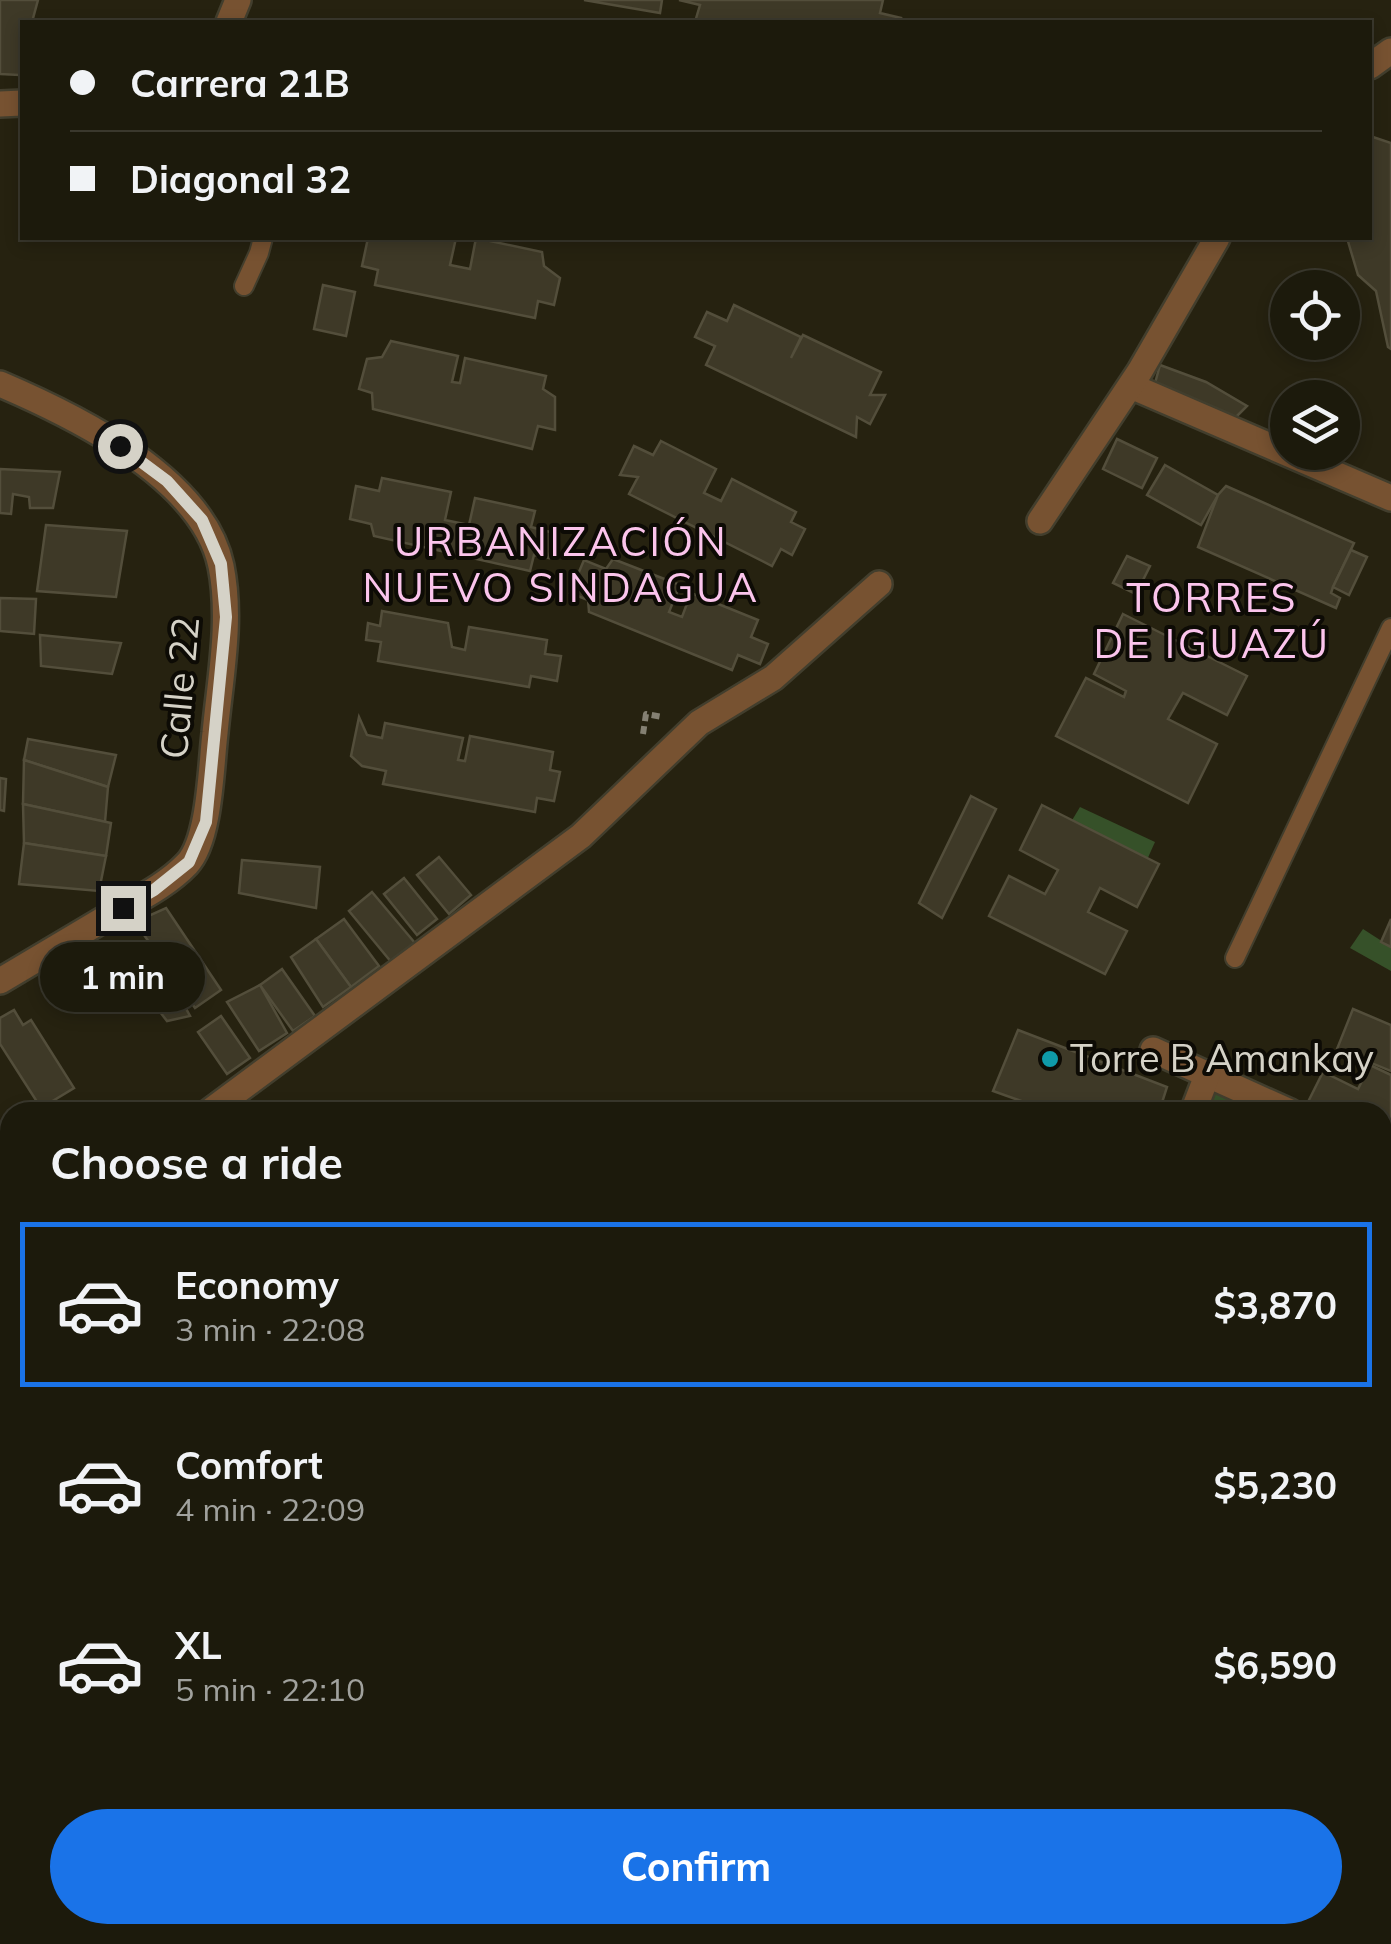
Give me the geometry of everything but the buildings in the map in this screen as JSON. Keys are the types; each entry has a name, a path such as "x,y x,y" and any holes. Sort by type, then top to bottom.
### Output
{"street":[{"path":"1040,520 1130,386 1216,240"},
{"name":"Calle 22","path":"0,384 50,405 120,446 167,481 202,520 221,564 226,617 206,822 189,862 154,890 0,981"},
{"path":"1130,386 1391,498"},
{"path":"222,1102 581,836 698,723 773,678 879,584"},
{"path":"1153,1050 1268,1102"},
{"path":"1197,1102 1208,1074"}],"lane":[{"path":"244,286 262,240"},
{"path":"1235,958 1391,628"}],"green space":[{"path":"1080,807 1155,842 1146,862 1071,822"},
{"path":"1363,929 1391,947 1391,971 1350,948"},
{"path":"1214,1090 1241,1102 1209,1102"}],"place":[{"name":"Torre B Amankay","path":"1050,1059"}],"district":[{"name":"URBANIZACIÓN NUEVO SINDAGUA","path":"561,565"},
{"name":"TORRES DE IGUAZÚ","path":"1212,621"}],"route":[{"path":"120,446 167,481 202,520 221,564 226,617 206,822 189,862 123,908"}]}
